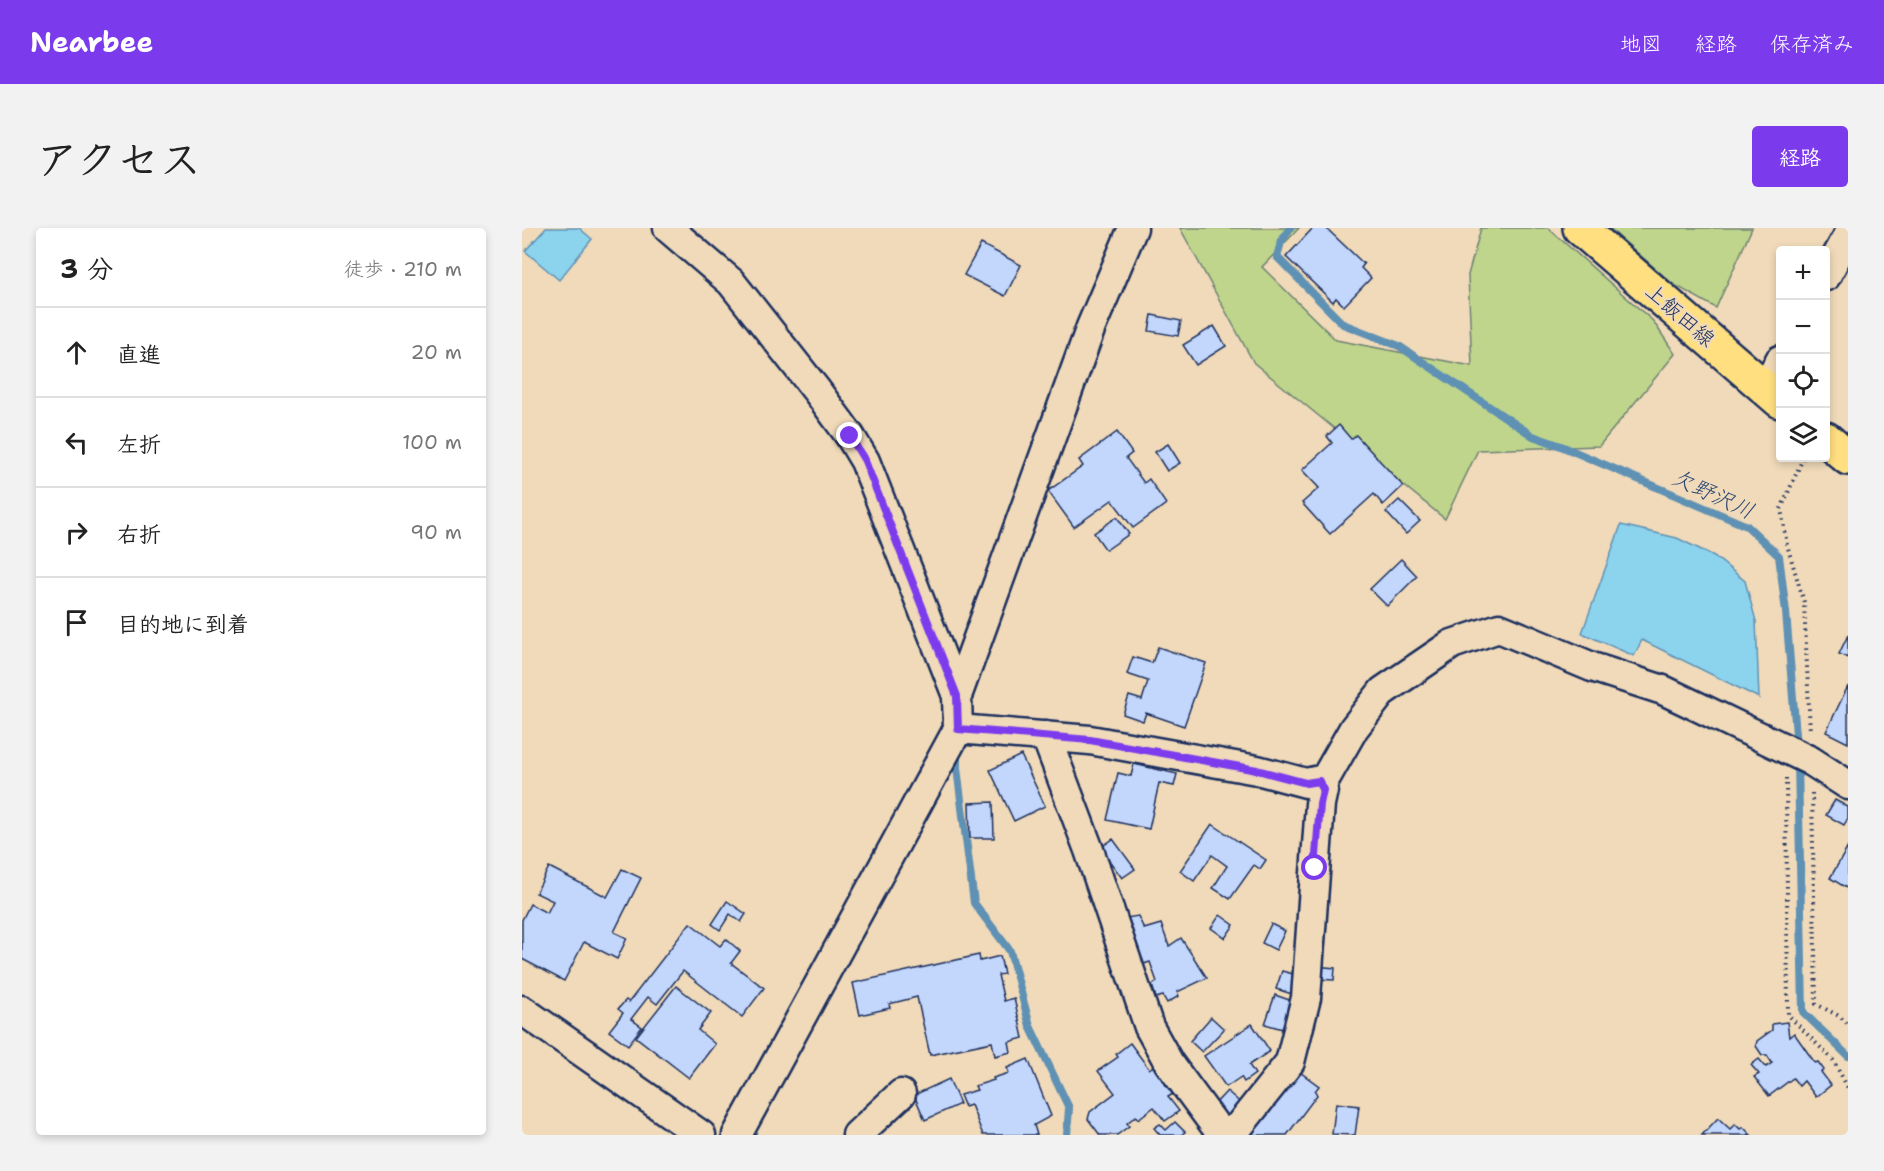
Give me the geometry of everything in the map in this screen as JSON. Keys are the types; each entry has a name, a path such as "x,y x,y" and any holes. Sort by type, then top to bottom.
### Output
{"main road":[{"name":"上飯田線","path":"1580,228 1773,395"},
{"path":"1830,442 1848,458"}],"street":[{"path":"668,228 731,282 818,391 850,436 865,461 957,696 958,729 737,1135"},
{"path":"957,696 1091,327 1133,228"},
{"path":"1830,269 1848,236"},
{"path":"1773,395 1776,380"},
{"path":"958,729 1090,740 1257,770 1306,783 1319,781 1325,779 1354,728 1383,691 1452,644 1499,628 1592,667 1663,690 1796,754 1848,784"},
{"path":"1046,736 1089,850 1149,1027 1169,1063 1222,1135 1239,1126 1290,1062 1306,998 1320,804 1323,790 1319,781"},
{"path":"522,1010 701,1135"},
{"path":"857,1135 901,1094"}],"path":[{"path":"1796,754 1788,1014 1833,1060 1848,1088"}],"green space":[{"path":"1180,228 1299,228 1262,267 1336,340 1472,366 1468,275 1481,228 1548,228 1653,321 1675,354 1599,446 1478,450 1445,519 1254,363"},
{"path":"1609,228 1752,228 1716,308 1673,284"}],"water":[{"path":"546,228 579,228 592,239 559,280 525,251"},
{"path":"1621,525 1677,538 1714,556 1745,581 1756,621 1759,698 1642,640 1634,656 1582,633"}],"building":[{"path":"1313,228 1326,228 1364,264 1361,268 1371,278 1344,306 1336,298 1333,302 1286,257"},
{"path":"981,244 1021,265 1005,296 964,275"},
{"path":"1152,315 1181,321 1178,336 1149,331"},
{"path":"1214,326 1226,346 1196,365 1183,345"},
{"path":"1339,425 1351,439 1356,435 1403,486 1383,505 1374,494 1330,534 1302,503 1319,488 1302,470 1332,443 1327,436"},
{"path":"1117,432 1132,453 1126,458 1144,483 1149,479 1166,504 1133,528 1112,500 1074,527 1048,491 1083,466 1079,460"},
{"path":"1168,444 1180,463 1167,471 1155,452"},
{"path":"1399,500 1420,521 1406,534 1386,512"},
{"path":"1117,517 1129,534 1106,550 1094,533"},
{"path":"1401,559 1417,576 1387,606 1370,589"},
{"path":"1848,635 1848,658 1839,654"},
{"path":"1158,647 1206,663 1184,726 1146,713 1143,721 1123,714 1129,696 1142,700 1148,681 1127,674 1133,657 1152,663"},
{"path":"1848,686 1848,743 1826,732"},
{"path":"1021,755 1045,806 1014,821 990,770"},
{"path":"1134,764 1177,774 1174,786 1159,783 1149,829 1107,820 1118,773 1131,776"},
{"path":"1835,800 1848,807 1848,818 1844,825 1826,815"},
{"path":"993,802 994,838 970,838 969,803"},
{"path":"1212,824 1266,860 1260,869 1254,865 1230,899 1213,888 1227,866 1212,855 1194,881 1180,871"},
{"path":"1113,839 1135,869 1122,878 1100,848"},
{"path":"1848,847 1848,889 1830,878"},
{"path":"549,867 607,897 622,869 641,878 614,932 627,938 617,959 584,942 564,981 522,959 522,920 530,904 547,913 553,901 536,893"},
{"path":"727,901 746,914 741,922 730,914 720,930 712,924"},
{"path":"1220,915 1234,925 1225,938 1211,928"},
{"path":"1138,916 1144,929 1161,924 1169,946 1181,938 1207,978 1177,992 1179,996 1167,1003 1163,996 1156,998 1152,985 1157,982 1150,962 1144,964 1126,918"},
{"path":"690,923 720,946 726,939 740,951 731,963 764,988 742,1017 683,971 657,1004 648,997 631,1019 642,1027 628,1045 609,1031 623,1013 618,1009 626,1000 629,1002"},
{"path":"1271,924 1285,931 1276,950 1262,943"},
{"path":"979,955 980,961 1000,956 1004,974 998,975 1004,1001 1014,998 1023,1038 1009,1042 1011,1052 995,1056 992,1042 930,1055 917,997 889,1004 890,1008 860,1015 853,983"},
{"path":"1316,966 1335,968 1334,980 1315,979"},
{"path":"1282,971 1297,975 1292,994 1276,989"},
{"path":"676,986 711,1013 698,1030 715,1044 689,1078 636,1037"},
{"path":"1275,995 1295,1002 1286,1030 1265,1024"},
{"path":"1211,1017 1224,1029 1202,1052 1190,1041"},
{"path":"1787,1022 1789,1037 1794,1033 1815,1063 1818,1062 1824,1070 1821,1072 1831,1085 1816,1097 1804,1081 1799,1086 1793,1078 1769,1096 1754,1077 1759,1074 1751,1065 1759,1059 1766,1067 1772,1063 1767,1055 1762,1055 1756,1046 1757,1041 1772,1030 1772,1024"},
{"path":"1252,1024 1270,1051 1249,1065 1255,1074 1244,1082 1241,1077 1226,1087 1204,1056"},
{"path":"1130,1043 1149,1069 1155,1065 1176,1092 1168,1097 1179,1111 1165,1121 1154,1107 1138,1119 1136,1116 1127,1123 1129,1126 1117,1135 1100,1135 1088,1119 1090,1112 1115,1093 1098,1071 1118,1057 1116,1054"},
{"path":"1028,1059 1051,1116 1034,1125 1037,1135 983,1135 971,1105 965,1107 960,1095 977,1090 975,1086 1009,1073 1007,1068"},
{"path":"1293,1067 1319,1086 1315,1091 1317,1095 1287,1135 1241,1135"},
{"path":"949,1079 960,1104 925,1120 914,1095"},
{"path":"1227,1091 1244,1106 1232,1120 1213,1106"},
{"path":"1336,1103 1359,1106 1355,1135 1332,1134"},
{"path":"1718,1118 1730,1129 1735,1124 1740,1129 1743,1127 1751,1135 1702,1135"},
{"path":"1175,1122 1185,1132 1181,1135 1160,1135 1154,1128 1160,1124 1166,1130"}],"waterway":[{"name":"欠野沢川","path":"1290,228 1281,242 1277,257 1343,324 1399,346 1533,436 1747,526 1779,556 1797,747"},
{"path":"957,750 957,768 974,903 1010,951 1030,1026 1069,1108 1067,1135"},
{"name":"欠野沢川","path":"1798,762 1803,1012 1848,1056"}],"route":[{"path":"850,436 865,461 957,696 958,729 1090,740 1257,770 1306,783 1319,781 1323,790 1315,868"}]}
